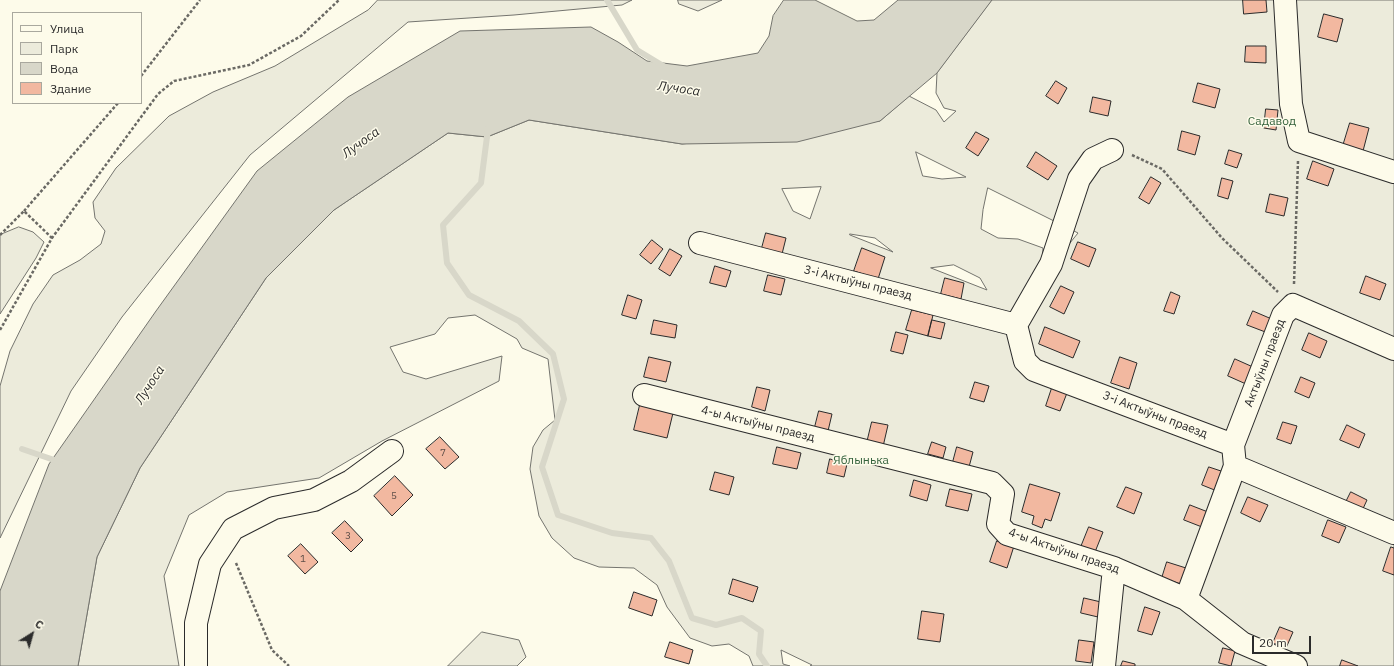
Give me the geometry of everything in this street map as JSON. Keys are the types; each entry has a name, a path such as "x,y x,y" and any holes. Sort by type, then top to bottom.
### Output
{"street":[{"path":"1285,0 1291,104 1299,141 1394,172"},
{"path":"1016,325 1051,264 1079,179 1093,159 1112,150"},
{"name":"3-і Актыўны праезд","path":"700,242 1016,325 1026,361 1034,370 1234,455 1394,533"},
{"path":"1293,305 1394,349"},
{"name":"Актыўны праезд","path":"1186,600 1234,455 1283,315 1293,305"},
{"name":"4-ы Актыўны праезд","path":"644,396 992,483 1003,494 998,524 1007,534 1114,568 1186,600 1242,643 1296,666"},
{"path":"196,666 196,623 210,564 228,537 274,508 314,500 351,481 392,451"},
{"path":"1104,666 1114,568"}],"path":[{"path":"142,75 200,0"},
{"path":"0,330 52,238 158,94 174,81 249,65 301,36 339,0"},
{"path":"0,235 24,211 117,104"},
{"name":"Актыўны праезд","path":"1293,305 1299,141"},
{"path":"1112,150 1138,157 1162,169 1222,238 1293,305"},
{"path":"24,211 52,238"},
{"path":"228,537 239,569 272,650 289,666"}],"green space":[{"path":"378,0 632,0 622,5 514,15 408,22 250,155 122,317 71,391 0,538 0,386 10,351 33,304 53,275 80,260 101,244 105,231 95,218 93,202 116,168 169,116 213,92 275,66 368,10"},
{"path":"678,0 722,0 698,11 679,4"},
{"path":"992,0 1394,0 1394,666 810,666 812,665 781,650 783,664 790,666 753,666 749,656 729,644 712,646 690,638 667,607 657,585 634,568 599,567 574,558 552,538 539,516 530,469 533,447 543,430 555,420 548,359 522,348 517,339 475,315 448,318 435,334 390,347 403,372 426,379 502,356 499,381 382,441 319,478 227,492 189,515 164,576 179,666 78,666 97,557 140,468 266,278 334,210 448,133 487,137 529,120 682,144 880,121 909,96 936,110 944,122 956,111 944,108 936,93 937,73","holes":["916,152 966,177 942,179 923,176","821,187 810,219 793,211 782,189","988,188 1078,233 1041,279 1043,248 1018,239 998,238 981,229 983,210","850,234 875,238 893,252 850,235","954,265 980,278 987,290 931,268"]},
{"path":"19,227 33,232 44,242 36,258 0,314 0,235"},
{"path":"482,632 519,640 526,657 517,666 448,666"}],"water":[{"name":"Лучоса","path":"784,0 815,0 857,21 874,20 898,0 992,0 937,73 880,121 797,142 682,144 529,120 487,137 448,133 334,210 266,278 140,468 97,557 78,666 0,666 0,591 49,464 156,311 257,171 348,97 460,31 591,27 647,61 687,66 758,53 769,36 773,16"}],"building":[{"path":"1243,0 1266,0 1267,12 1244,14"},
{"path":"1324,14 1343,19 1337,42 1318,37"},
{"path":"1246,46 1266,46 1266,63 1245,62"},
{"path":"1056,81 1067,88 1058,104 1046,96"},
{"path":"1198,83 1220,89 1215,108 1193,102"},
{"path":"1093,97 1111,101 1108,116 1090,112"},
{"path":"1266,109 1278,110 1276,130 1264,128"},
{"path":"1350,123 1369,128 1363,151 1343,146"},
{"path":"1182,131 1200,136 1195,155 1178,150"},
{"path":"976,132 989,139 978,156 966,148"},
{"path":"1229,150 1242,154 1237,168 1225,164"},
{"path":"1036,152 1057,166 1048,180 1027,167"},
{"path":"1313,161 1334,169 1328,186 1307,179"},
{"path":"1151,177 1161,183 1149,204 1139,198"},
{"path":"1222,178 1233,181 1228,199 1218,196"},
{"path":"1270,194 1288,198 1284,216 1266,212"},
{"path":"766,233 786,238 782,254 762,248"},
{"path":"652,240 663,249 651,264 640,255"},
{"path":"1078,242 1096,249 1089,267 1071,259"},
{"path":"862,248 885,257 878,279 854,271"},
{"path":"670,249 682,256 670,276 659,269"},
{"path":"715,266 731,271 726,287 710,283"},
{"path":"768,275 785,279 781,295 764,291"},
{"path":"1366,276 1386,284 1380,300 1360,293"},
{"path":"945,278 964,283 961,299 941,294"},
{"path":"1061,286 1074,292 1064,314 1050,307"},
{"path":"1171,292 1180,296 1174,314 1164,311"},
{"path":"628,295 642,300 636,319 622,315"},
{"path":"912,310 933,315 928,336 906,330"},
{"path":"1253,311 1274,320 1268,333 1247,325"},
{"path":"654,320 677,325 675,338 651,334"},
{"path":"932,320 945,323 941,339 928,336"},
{"path":"1045,327 1080,341 1073,358 1039,344"},
{"path":"896,332 908,335 903,354 891,351"},
{"path":"1309,333 1327,341 1320,358 1302,350"},
{"path":"649,357 671,362 666,382 644,377"},
{"path":"1120,357 1137,363 1129,389 1111,383"},
{"path":"1235,359 1253,367 1246,384 1228,376"},
{"path":"1301,377 1315,383 1309,398 1295,392"},
{"path":"975,382 989,386 984,402 970,398"},
{"path":"757,387 770,390 765,411 752,407"},
{"path":"1052,388 1067,393 1060,411 1046,406"},
{"path":"640,405 673,413 667,438 634,430"},
{"path":"819,411 832,414 828,431 815,427"},
{"path":"872,422 888,425 882,451 866,447"},
{"path":"1283,422 1297,426 1291,444 1277,439"},
{"path":"1347,425 1365,434 1359,448 1340,440"},
{"path":"440,437 459,457 445,469 426,449"},
{"path":"932,442 946,447 943,458 928,454"},
{"path":"777,447 801,453 797,469 773,464"},
{"path":"957,447 973,452 969,467 953,462"},
{"path":"830,459 847,464 844,477 827,473"},
{"path":"1209,467 1224,472 1217,491 1202,485"},
{"path":"715,472 734,477 729,495 710,490"},
{"path":"395,476 413,495 392,516 374,496"},
{"path":"914,480 931,485 927,501 910,496"},
{"path":"1030,484 1060,493 1051,521 1045,519 1042,528 1032,524 1034,516 1022,512"},
{"path":"1126,487 1142,493 1134,514 1117,507"},
{"path":"950,489 972,494 968,511 946,506"},
{"path":"1351,492 1367,500 1361,513 1344,506"},
{"path":"1248,497 1268,505 1260,522 1241,513"},
{"path":"1190,505 1208,512 1202,527 1184,520"},
{"path":"1328,520 1346,527 1339,543 1322,536"},
{"path":"345,521 363,540 351,552 332,533"},
{"path":"1089,527 1103,532 1095,552 1081,547"},
{"path":"997,541 1014,546 1007,568 990,562"},
{"path":"301,544 318,562 305,574 288,556"},
{"path":"1391,547 1394,548 1394,575 1383,571"},
{"path":"1167,562 1186,568 1181,584 1162,578"},
{"path":"733,579 758,587 753,602 729,594"},
{"path":"634,592 657,600 652,616 629,608"},
{"path":"1084,598 1101,602 1098,617 1081,613"},
{"path":"1145,607 1160,612 1152,635 1138,631"},
{"path":"922,611 944,614 940,642 918,639"},
{"path":"1280,627 1293,632 1286,648 1273,643"},
{"path":"1079,640 1094,642 1091,663 1076,661"},
{"path":"670,642 693,650 689,664 665,657"},
{"path":"1223,648 1235,651 1231,666 1219,663"},
{"path":"1342,660 1358,666 1340,666"},
{"path":"1123,661 1135,664 1135,666 1121,666"}],"waterway":[{"path":"607,0 637,50 665,67"},
{"path":"488,129 481,183 443,225 447,263 469,295 519,321 553,354 564,399 542,467 558,515 612,533 651,538 669,561 692,618 716,625 742,618 761,631 759,654 767,666"},
{"path":"22,449 60,462"}],"park label":[{"name":"Садавод","path":"1272,122"},
{"name":"Яблынька","path":"861,461"}]}
